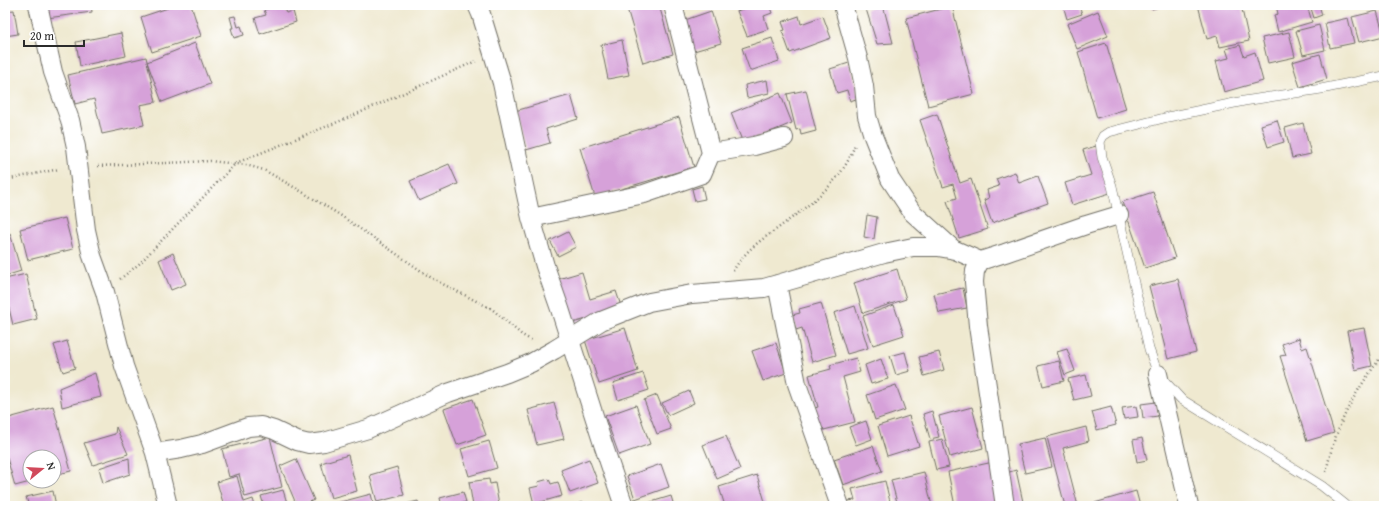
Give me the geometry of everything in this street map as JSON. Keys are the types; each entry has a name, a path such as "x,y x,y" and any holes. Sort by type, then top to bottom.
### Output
{"street":[{"path":"38,5 53,72 70,120 76,147 86,230 92,256 105,292 124,366 155,453 168,506"},
{"path":"477,5 493,53 515,142 531,218 545,266 624,506"},
{"path":"531,218 644,194 702,174 711,153 673,5"},
{"path":"843,5 860,65 865,92 867,116 872,136 890,179 908,207 918,218 955,250"},
{"path":"711,153 754,146 784,138"},
{"path":"155,453 202,444 248,427 261,426 274,430 297,441 309,444 324,442 368,428 448,393 467,388 531,363 570,341 601,320 649,302 692,294 764,288 876,255 926,246 955,250 980,260 1119,215"},
{"path":"980,260 975,270 974,282 978,326 1005,506"},
{"path":"777,284 797,384 840,506"},
{"path":"1158,374 1189,506"}],"lane":[{"path":"1347,506 1322,486 1181,398 1158,374 1149,349 1119,215 1112,186 1102,157 1100,142 1103,136 1109,132 1168,117 1236,103 1322,89 1384,76"}],"path":[{"path":"105,292 139,264 236,163 350,117 493,53"},
{"path":"729,291 730,276 740,258 759,241 817,197 834,182 852,153 867,116"},
{"path":"5,180 55,169 78,167 210,161 246,164 264,170 300,190 340,215 434,279 492,309 522,336 554,350"},
{"path":"1322,486 1337,433 1353,398 1384,353"}],"building":[{"path":"45,5 91,5 92,12 47,18"},
{"path":"102,5 113,5 113,6 102,8"},
{"path":"168,5 191,5 201,36 152,52 141,17 168,8"},
{"path":"283,5 286,13 293,11 296,22 260,34 255,18 266,15 264,10"},
{"path":"626,5 659,5 673,54 643,63"},
{"path":"754,5 769,5 772,13 764,16 768,29 747,36 737,11"},
{"path":"883,5 893,43 877,44 866,9"},
{"path":"1063,5 1079,5 1082,14 1067,19"},
{"path":"1151,5 1166,5 1152,9"},
{"path":"1198,5 1241,5 1249,41 1220,47 1217,36 1207,39"},
{"path":"1276,5 1307,5 1312,22 1278,32 1274,15 1278,14"},
{"path":"1310,5 1319,5 1322,15 1314,18"},
{"path":"952,6 974,94 928,106 906,18"},
{"path":"14,10 18,34 5,36 5,11"},
{"path":"711,11 721,43 694,51 685,20"},
{"path":"1098,11 1108,36 1077,49 1067,24"},
{"path":"1377,11 1384,36 1359,42 1352,17"},
{"path":"235,16 238,27 241,26 244,35 234,38 230,17"},
{"path":"799,16 801,24 823,16 831,38 790,53 782,31 785,30 782,22"},
{"path":"1348,18 1354,43 1330,48 1325,23"},
{"path":"1319,25 1325,50 1303,55 1296,31"},
{"path":"1289,32 1295,57 1268,63 1262,38"},
{"path":"121,33 126,56 80,66 76,42"},
{"path":"772,38 779,61 750,71 742,48"},
{"path":"622,40 629,75 608,79 601,45"},
{"path":"195,43 210,84 162,102 147,62"},
{"path":"1106,43 1126,109 1097,118 1078,52"},
{"path":"1240,45 1244,56 1255,52 1263,81 1224,92 1216,61 1229,58 1226,49"},
{"path":"1320,54 1327,79 1300,87 1292,62"},
{"path":"146,57 156,102 140,105 144,125 102,134 94,99 75,104 68,75"},
{"path":"849,63 859,98 850,101 847,90 837,93 830,69"},
{"path":"767,80 769,93 747,98 745,85"},
{"path":"806,90 816,131 801,135 800,129 796,130 787,94"},
{"path":"780,93 792,123 743,143 731,113"},
{"path":"571,95 578,119 546,129 550,143 526,150 515,111"},
{"path":"937,114 960,183 971,179 988,229 959,238 947,201 957,198 953,184 943,187 920,120"},
{"path":"679,117 694,167 595,197 580,148"},
{"path":"1277,120 1284,142 1268,147 1261,125"},
{"path":"1303,123 1311,154 1292,158 1285,128"},
{"path":"1096,146 1110,193 1072,205 1065,183 1091,175 1083,150"},
{"path":"449,164 458,184 419,201 410,181"},
{"path":"1015,172 1019,183 1038,176 1048,203 992,223 984,200 989,198 987,190 999,186 996,179"},
{"path":"702,186 705,199 695,201 692,189"},
{"path":"1153,192 1175,258 1145,268 1122,202"},
{"path":"867,215 877,217 874,239 864,237"},
{"path":"65,218 73,249 28,260 20,229"},
{"path":"568,232 576,247 558,256 550,241"},
{"path":"10,233 21,271 5,276 5,235"},
{"path":"173,253 186,284 171,290 159,260"},
{"path":"897,269 906,299 863,313 854,283"},
{"path":"582,272 590,299 616,291 622,309 569,324 555,280"},
{"path":"26,274 37,319 13,325 5,292 5,279"},
{"path":"1178,279 1196,352 1168,359 1149,286"},
{"path":"963,288 967,308 939,313 934,294"},
{"path":"821,303 836,355 812,362 802,328 796,330 792,315 800,313 799,309"},
{"path":"894,305 904,335 873,345 863,316"},
{"path":"855,306 868,348 847,354 834,313"},
{"path":"625,328 638,371 599,384 585,340"},
{"path":"1364,328 1372,366 1355,370 1347,331"},
{"path":"1299,338 1302,349 1307,347 1334,433 1307,441 1280,356 1286,355 1282,344"},
{"path":"67,341 75,368 63,372 54,345"},
{"path":"776,343 786,373 763,381 752,351"},
{"path":"1067,349 1075,371 1065,375 1057,352"},
{"path":"905,352 910,371 896,375 890,356"},
{"path":"939,352 944,370 924,376 919,357"},
{"path":"856,358 860,372 843,377 855,422 824,430 823,428 817,430 812,409 818,407 809,375 831,369 830,365"},
{"path":"881,359 888,379 871,384 865,365"},
{"path":"1059,361 1064,381 1043,386 1038,366"},
{"path":"95,373 101,397 62,407 59,388"},
{"path":"643,373 649,390 618,400 613,383"},
{"path":"1086,375 1091,396 1074,400 1068,379"},
{"path":"896,385 905,410 875,420 867,395"},
{"path":"689,391 694,403 668,415 662,403"},
{"path":"657,395 671,429 657,434 644,400"},
{"path":"473,399 486,435 457,445 444,409"},
{"path":"1156,402 1158,416 1143,418 1141,404"},
{"path":"554,403 564,439 537,445 528,410"},
{"path":"636,405 650,444 619,455 605,416"},
{"path":"53,406 71,471 62,473 62,449 22,449 22,484 15,486 5,451 5,419"},
{"path":"1136,406 1138,417 1124,419 1122,408"},
{"path":"972,407 983,448 950,457 939,416"},
{"path":"1111,407 1116,425 1097,430 1092,412"},
{"path":"932,411 939,437 930,439 923,414"},
{"path":"909,416 919,446 887,456 878,426"},
{"path":"866,421 872,439 856,445 849,427"},
{"path":"116,427 128,454 93,465 84,443 115,434"},
{"path":"1086,427 1089,441 1063,448 1078,506 1065,506 1047,437"},
{"path":"726,436 740,469 717,479 703,445"},
{"path":"270,437 282,487 245,497 239,474 229,477 222,449"},
{"path":"1045,438 1052,467 1025,473 1018,444"},
{"path":"1142,438 1147,460 1137,462 1133,440"},
{"path":"942,439 949,467 936,470 929,442"},
{"path":"489,441 497,468 469,476 461,449"},
{"path":"873,446 882,471 843,485 834,459"},
{"path":"348,455 357,491 331,498 321,463"},
{"path":"129,458 130,474 103,483 99,468"},
{"path":"296,459 314,500 300,506 297,506 280,466"},
{"path":"589,459 598,483 570,493 561,470"},
{"path":"993,462 999,506 955,506 948,472"},
{"path":"661,464 669,487 635,499 627,476"},
{"path":"397,467 404,495 377,502 370,475"},
{"path":"1016,470 1023,502 1010,505 1003,474"},
{"path":"924,472 932,506 898,506 891,480"},
{"path":"757,475 766,505 725,506 719,487"},
{"path":"237,476 244,502 253,499 255,506 224,506 217,482"},
{"path":"489,479 490,484 495,483 499,505 473,506 469,482"},
{"path":"549,479 551,484 558,482 562,496 534,504 530,488 539,486 538,482"},
{"path":"885,481 891,506 849,506 848,501 855,500 852,489"},
{"path":"283,490 288,506 264,506 261,496"},
{"path":"53,491 56,506 29,506 26,497"},
{"path":"1136,491 1140,506 1084,506"},
{"path":"463,492 466,502 450,506 442,506 440,498"},
{"path":"371,494 374,506 334,506 333,504"},
{"path":"671,496 674,506 638,506"},
{"path":"418,501 419,506 402,506 402,505"},
{"path":"583,502 584,506 570,506"}]}
